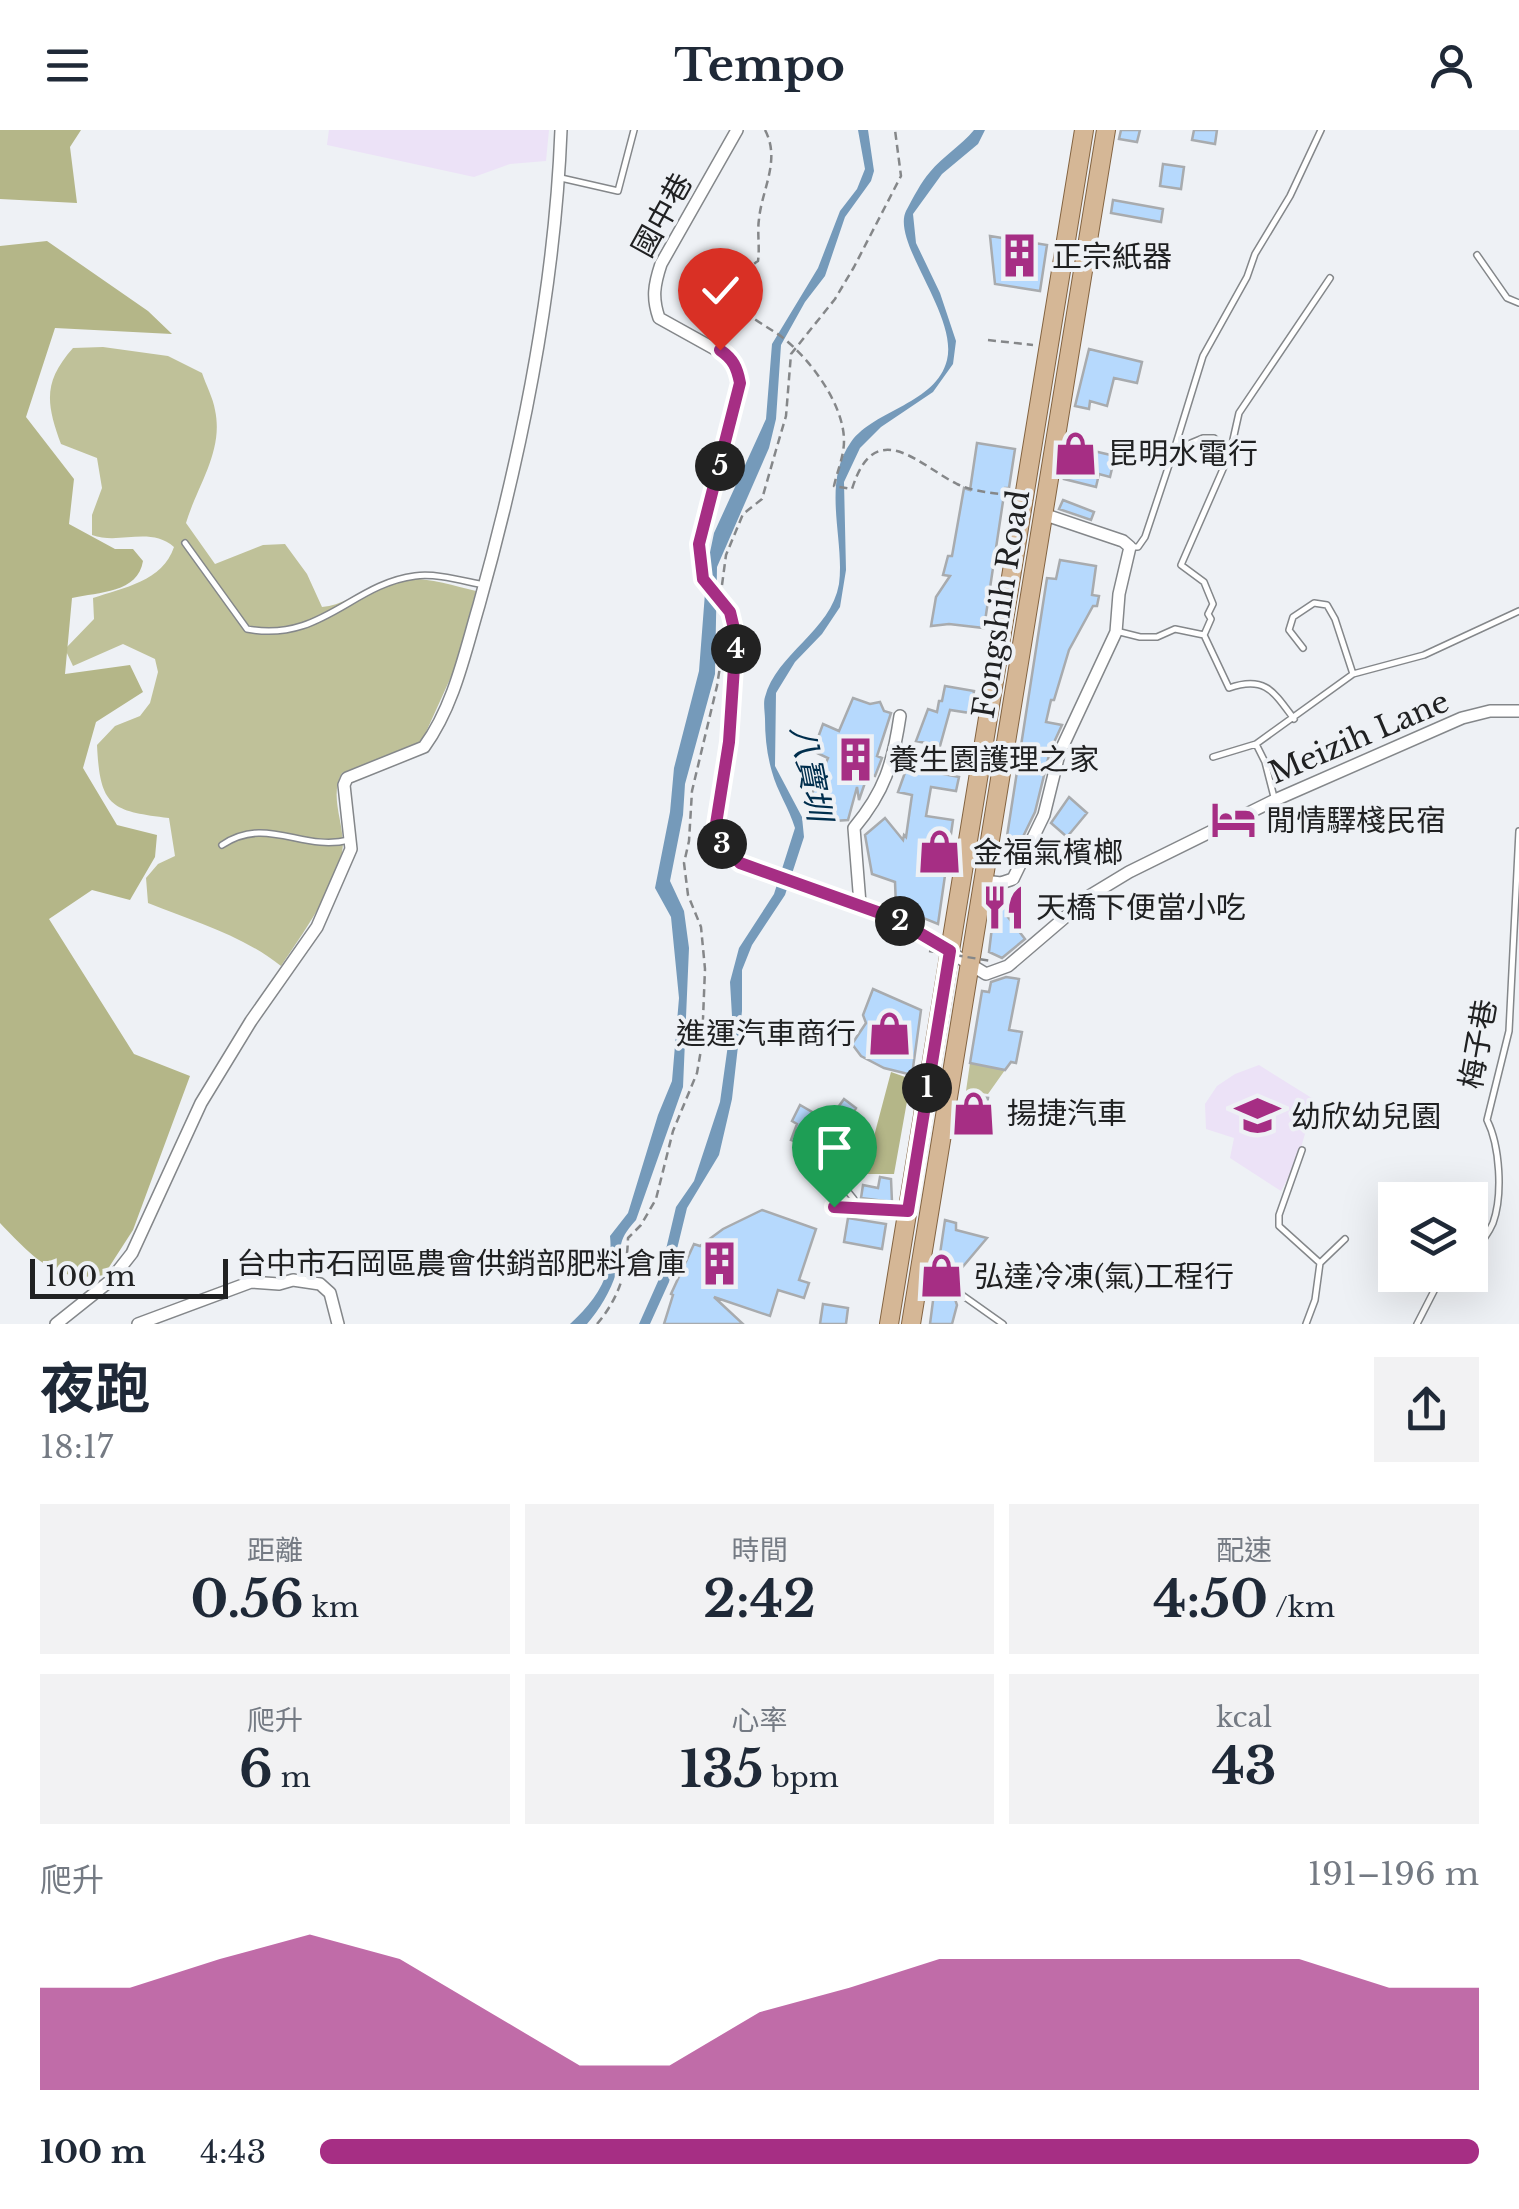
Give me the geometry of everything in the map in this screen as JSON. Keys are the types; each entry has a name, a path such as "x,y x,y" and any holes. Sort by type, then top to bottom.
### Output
{"main road":[{"name":"Fongshih Road","path":"890,1324 1084,130"},
{"name":"Fongshih Road","path":"911,1324 1106,130"}],"street":[{"path":"56,1324 110,1281 132,1254 201,1104 252,1021 317,928 348,859 350,840 344,784 347,778 362,769 419,751 430,738 460,671 499,534 542,319 560,178 562,130"},
{"name":"國中巷","path":"737,130 660,264 654,284 659,318 730,358 738,369 740,383 699,544 703,579 730,612 736,637 729,742 716,824 720,841 740,863 860,904"},
{"path":"984,881 1001,883 1016,878 1044,815 1059,754 1116,631 1119,594 1130,547 1123,540 1043,514"},
{"name":"Meizih Lane","path":"970,966 983,974 1008,966 1104,887 1275,800 1462,718 1519,711"},
{"path":"900,716 894,756 877,800 854,828 860,904 894,918 970,966"},
{"path":"138,1324 251,1282 306,1281 320,1284 330,1293 338,1324"}],"lane":[{"path":"560,178 618,192 634,130"},
{"path":"1130,547 1138,547 1145,537 1203,356 1247,278 1255,254 1290,196 1321,130"},
{"path":"1477,254 1508,298 1519,303"},
{"path":"1294,718 1262,683 1228,688 1204,634 1211,619 1210,592 1204,582 1180,564 1230,454 1239,413 1330,278"},
{"path":"1174,450 1203,438 1214,438 1230,454"},
{"path":"185,542 236,616 247,628 265,632 316,623 382,586 416,575 484,585"},
{"path":"1303,648 1289,630 1292,617 1314,602 1327,605 1353,674"},
{"path":"1213,757 1256,744 1353,674 1424,654 1519,611"},
{"path":"1116,631 1140,637 1158,636 1175,629 1204,634"},
{"path":"1256,744 1275,800"},
{"name":"梅子巷","path":"1488,1229 1498,1196 1494,1133 1486,1120 1509,1031 1519,830"},
{"path":"222,844 241,832 294,836 320,844 350,840"},
{"path":"1302,1150 1279,1226 1320,1263"},
{"path":"815,1158 828,1176 848,1187 858,1206"},
{"path":"834,1207 908,1211"},
{"path":"1306,1324 1315,1300 1320,1263 1345,1239"},
{"path":"917,1284 955,1290 1003,1324"},
{"path":"1417,1324 1433,1292"},
{"path":"173,1324 176,1310"}],"path":[{"path":"766,130 772,158 758,220 761,245 758,261 737,280 736,298 742,310 796,348 828,394 841,420 844,440 834,486 852,489 865,464 880,452 897,450 929,464 956,483 1022,497"},
{"path":"988,340 1034,346"},
{"path":"930,951 992,961"}],"shaded area":[{"path":"329,130 549,130 546,161 510,164 474,177 327,145"},
{"name":"幼欣幼兒園","path":"1259,1065 1315,1100 1297,1161 1281,1191 1230,1158 1234,1138 1206,1129 1205,1104 1217,1086"}],"green space":[{"path":"0,130 81,130 70,147 77,203 0,199"},
{"path":"47,241 148,311 172,334 55,328 26,417 74,479 69,524 115,549 133,549 143,561 140,572 125,585 72,598 65,674 130,665 143,692 96,722 83,768 117,825 157,835 155,857 130,900 92,890 49,919 134,1054 190,1076 133,1230 104,1275 87,1277 45,1264 0,1223 0,246"},
{"path":"103,347 168,356 202,373 215,410 216,440 186,523 215,564 263,545 285,544 307,574 322,607 398,579 476,591 455,668 422,741 342,773 337,793 341,857 323,900 281,966 233,937 148,903 146,878 158,864 175,856 169,818 121,808 112,802 101,781 97,745 115,726 140,716 150,703 158,672 155,659 123,644 73,666 65,649 94,619 93,598 151,575 169,559 174,547 155,538 92,535 92,515 102,488 97,458 61,444 50,393 56,372 73,348"},
{"path":"970,1063 1005,1070 988,1094 966,1091"},
{"path":"891,1072 911,1079 894,1174 864,1174"}],"water":[{"name":"八寶圳","path":"858,130 868,130 874,171 871,181 845,217 825,276 781,345 776,419 769,448 717,567 715,674 685,784 670,881 684,911 689,948 683,1087 636,1220 622,1240 611,1287 587,1324 570,1324 602,1285 611,1250 610,1236 628,1213 672,1081 679,998 671,917 655,888 674,768 699,671 707,567 714,533 766,419 772,344 818,268 840,211 857,189 865,169"},
{"name":"八寶圳","path":"974,130 985,130 978,144 942,174 913,214 916,243 940,293 956,341 953,364 933,392 881,427 860,448 844,482 846,570 840,607 822,634 795,662 776,693 775,766 802,817 804,837 785,895 752,945 742,970 742,1011 732,1099 719,1155 687,1208 669,1282 650,1324 639,1324 659,1279 676,1207 694,1181 720,1102 732,1016 730,982 739,948 774,894 795,828 770,766 765,697 780,668 834,601 840,567 836,494 842,458 862,431 931,387 947,360 943,322 915,260 904,224 906,211 927,176"}],"building":[{"path":"1121,130 1140,130 1137,142 1119,139"},
{"path":"1194,130 1217,130 1215,144 1192,140"},
{"path":"1163,164 1184,167 1181,189 1160,186"},
{"path":"1113,200 1163,209 1161,222 1111,213"},
{"name":"正宗紙器","path":"990,236 1047,245 1040,291 995,284"},
{"path":"1089,349 1142,362 1137,383 1114,378 1107,406 1090,401 1089,409 1075,406"},
{"path":"977,443 1015,449 1009,488 1005,488 984,628 931,626 936,597 950,576 943,575 948,556 952,556 964,488 970,490"},
{"path":"1072,446 1115,456 1110,477 1099,474 1096,487 1064,479"},
{"path":"1063,500 1094,512 1091,520 1059,509"},
{"path":"1060,560 1096,566 1092,595 1099,596 1097,606 1093,606 1069,650 1051,700 1046,722 1062,725 1050,751 1035,812 1016,851 1005,849 1047,578 1056,579"},
{"path":"945,686 974,691 970,713 950,710 940,746 916,741 928,709 937,712"},
{"name":"養生園護理之家","path":"853,698 870,704 880,702 884,711 891,713 875,776 868,774 859,800 857,787 848,820 834,821 828,812 813,807 816,799 811,796 828,758 813,751 823,724 839,731"},
{"path":"907,767 959,777 956,791 931,787 926,816 953,820 938,924 896,907 895,882 872,874 865,835 885,818 903,840 906,837 912,795 898,792"},
{"path":"1069,797 1087,813 1067,837 1051,823"},
{"path":"996,894 1017,898 1008,917 1025,939 1002,958 989,952"},
{"path":"1006,977 1019,979 1009,1030 1022,1032 1016,1063 1011,1062 1005,1070 970,1063 982,991 989,992 991,982"},
{"name":"進運汽車商行","path":"873,989 921,1010 912,1075 884,1068 861,1056 852,1044 866,1023 863,1015"},
{"name":"揚捷汽車","path":"965,1096 988,1098 984,1122 961,1119"},
{"path":"844,1099 856,1108 850,1118 863,1127 856,1139 842,1131 835,1144 807,1130 802,1144 791,1140 797,1124 792,1121 800,1105 828,1121"},
{"path":"880,1177 891,1179 892,1202 861,1198 863,1185 878,1188"},
{"path":"762,1210 816,1229 799,1280 809,1283 804,1298 778,1290 770,1316 714,1297 743,1324 664,1324 671,1294 694,1244 700,1246 723,1229"},
{"path":"848,1218 886,1224 882,1249 844,1242"},
{"path":"945,1220 956,1223 956,1230 987,1238 949,1283 936,1281"},
{"path":"934,1293 955,1299 952,1324 930,1324"},
{"path":"823,1304 848,1308 846,1324 820,1324"}],"place":[{"name":"正宗紙器","path":"1019,256"},
{"name":"昆明水電行","path":"1075,453"},
{"name":"養生園護理之家","path":"856,759"},
{"name":"閒情驛棧民宿","path":"1233,820"},
{"name":"金福氣檳榔","path":"940,852"},
{"name":"天橋下便當小吃","path":"1003,907"},
{"name":"進運汽車商行","path":"889,1033"},
{"name":"揚捷汽車","path":"974,1113"},
{"name":"幼欣幼兒園","path":"1258,1116"},
{"name":"台中市石岡區農會供銷部肥料倉庫","path":"719,1263"},
{"name":"弘達冷凍(氣)工程行","path":"941,1276"}],"route":[{"path":"720,350 738,369 740,383 699,544 698,562 703,579 730,612 736,637 729,742 716,824 720,841 740,863 894,918 950,951 908,1211 834,1207"}]}
